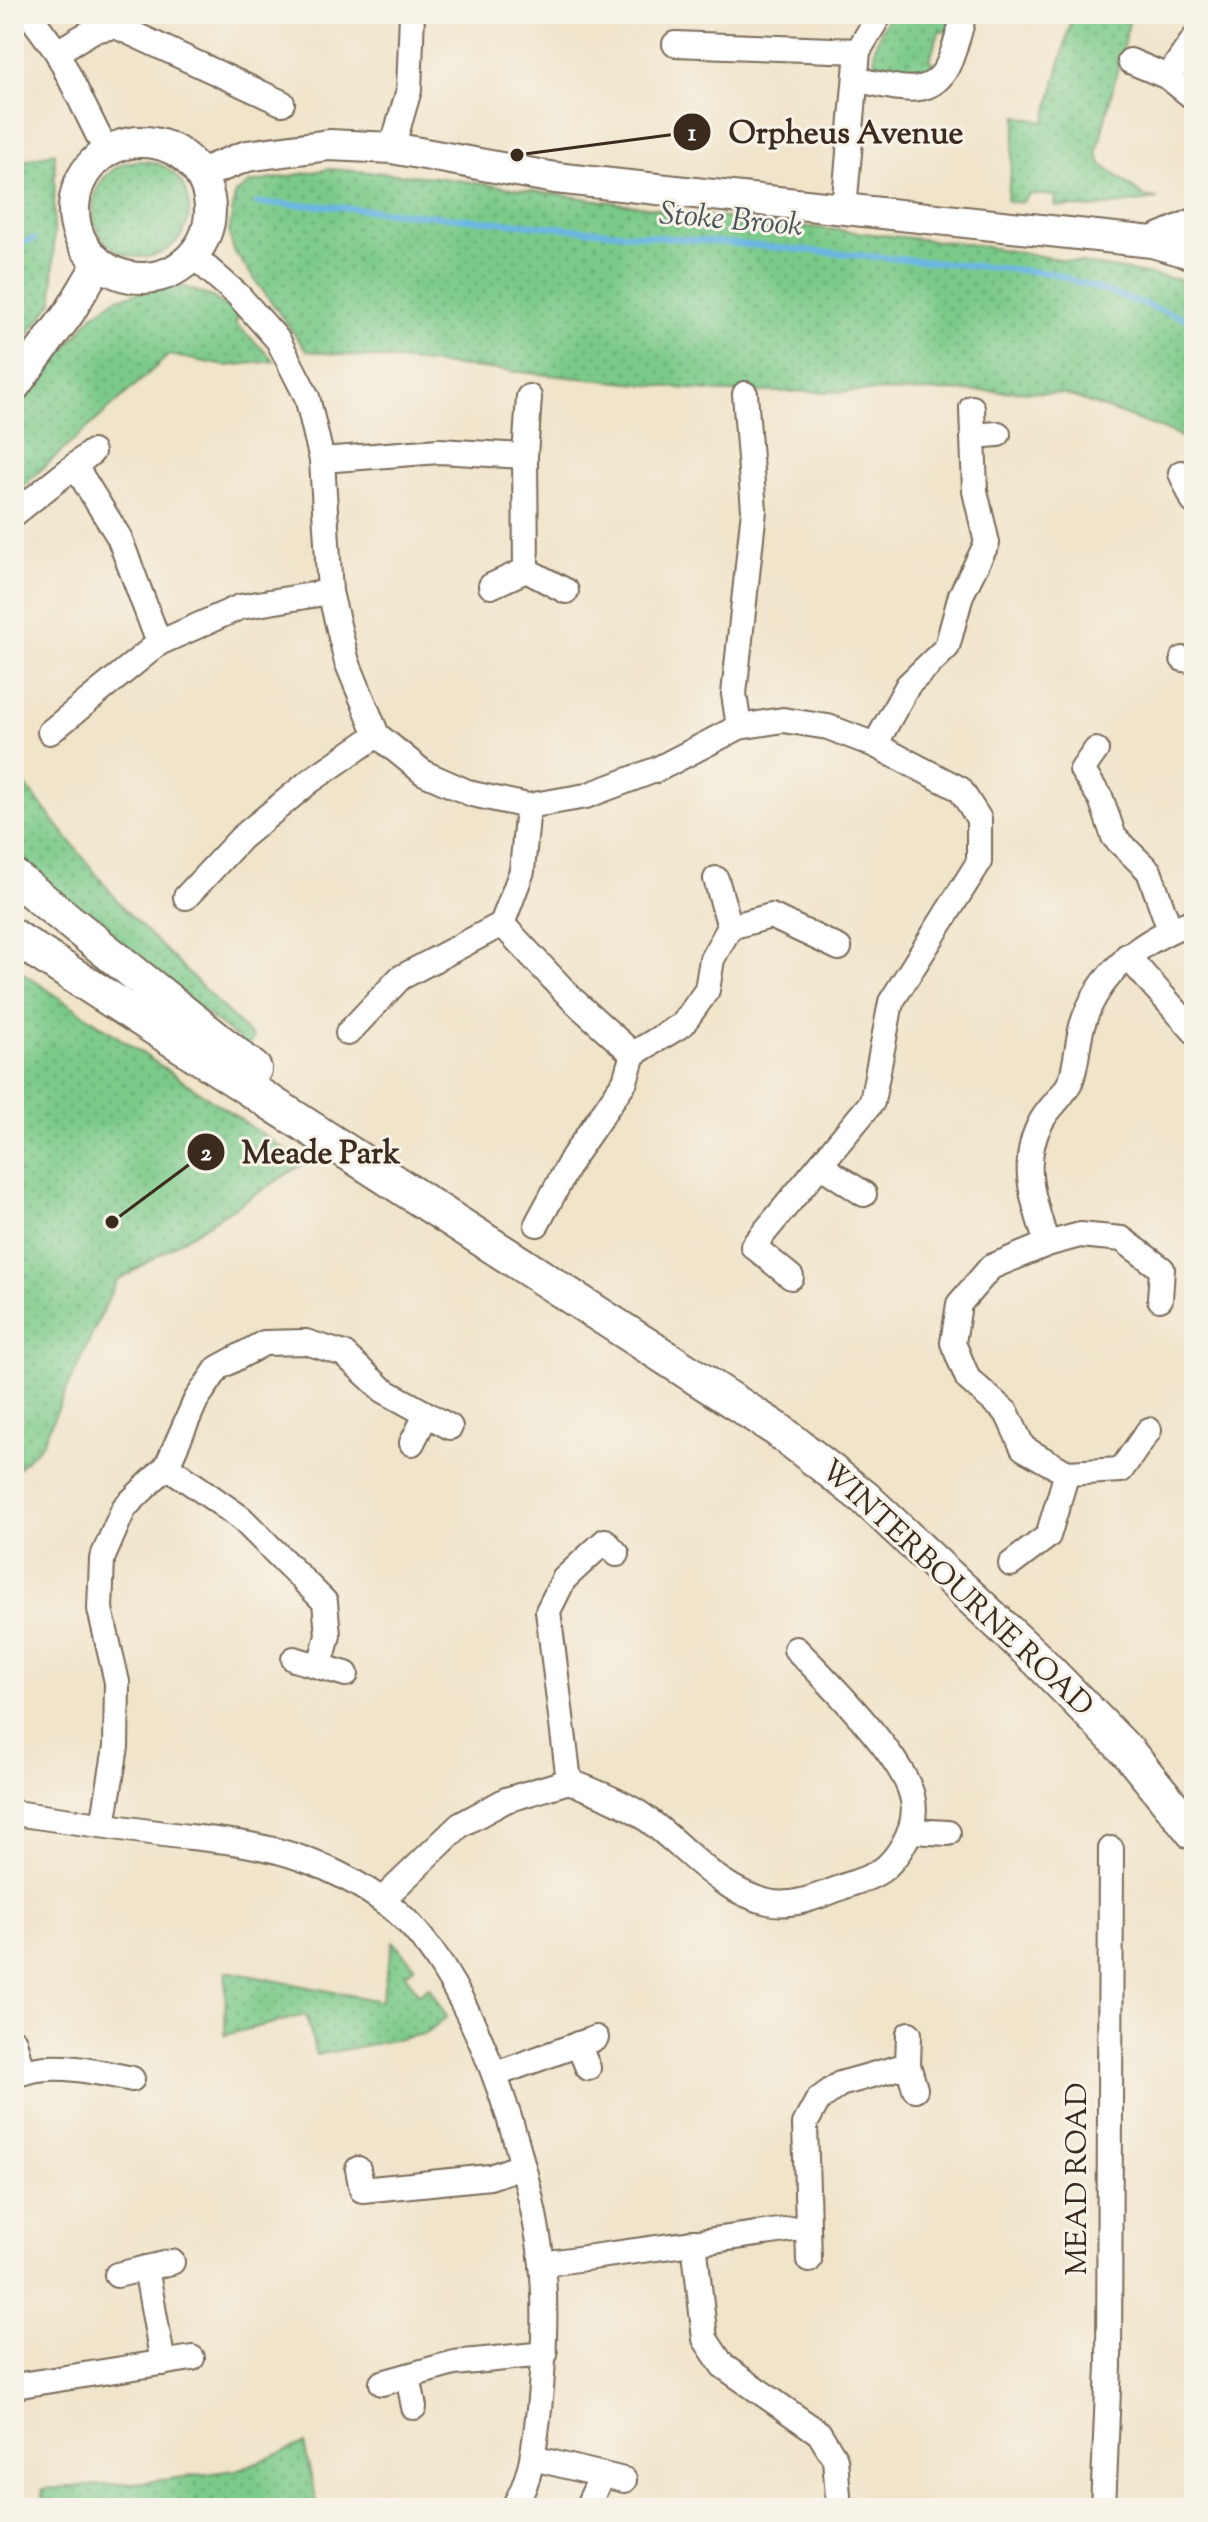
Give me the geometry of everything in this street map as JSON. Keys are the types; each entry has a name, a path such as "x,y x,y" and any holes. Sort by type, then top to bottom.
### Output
{"main road":[{"name":"WINTERBOURNE ROAD","path":"14,877 409,1192"},
{"name":"WINTERBOURNE ROAD","path":"14,937 778,1430 865,1498 1039,1661 1129,1753 1194,1833"}],"street":[{"path":"29,14 57,52 106,151"},
{"path":"392,148 409,90 412,14"},
{"path":"844,209 858,51 880,14"},
{"path":"857,80 917,89 934,83 948,68 963,14"},
{"path":"57,52 94,30 116,26 282,103"},
{"path":"1168,77 1194,39"},
{"path":"675,44 858,51"},
{"path":"1130,61 1168,77 1194,98"},
{"path":"149,141 177,151 200,174 210,206 207,230 192,255 176,268 156,276 132,277 98,264 79,237 73,214 74,196 83,174 106,151 127,142 149,141"},
{"path":"200,174 247,156 329,145 392,148 555,178 1152,242 1194,254"},
{"path":"1152,242 1194,224"},
{"path":"192,255 238,295 278,340 307,397 322,460 330,592 347,662 377,735 424,773 472,794 528,806 586,796 658,769 739,727 783,720 828,727 875,745 960,789 979,819 979,862 891,1002 872,1102 753,1246 791,1277"},
{"path":"14,387 69,313 98,264"},
{"path":"739,727 734,694 754,510 745,394"},
{"path":"526,570 525,456 529,397"},
{"path":"875,745 908,685 947,647 961,595 987,543 975,491 972,408"},
{"path":"973,436 998,434"},
{"path":"322,460 439,451 525,456"},
{"path":"14,514 83,459 119,537 159,643"},
{"path":"1181,473 1193,499"},
{"path":"491,586 526,570"},
{"path":"526,570 566,591"},
{"path":"50,732 159,643 240,607 330,592"},
{"path":"186,897 241,838 310,781 377,735"},
{"path":"1096,750 1071,769 1101,799 1114,837 1149,871 1170,930"},
{"path":"348,1033 400,978 502,924 522,871 528,806"},
{"path":"537,1224 573,1157 625,1081 633,1054 683,1024 707,990 712,959 730,927 716,879"},
{"path":"730,927 771,916 839,948"},
{"path":"1047,1244 1032,1196 1029,1152 1042,1120 1071,1082 1083,1024 1099,989 1127,956 1170,930 1194,921"},
{"path":"502,924 573,1000 633,1054"},
{"path":"1127,956 1194,1031"},
{"path":"820,1165 864,1194"},
{"path":"1149,1430 1121,1470 1067,1473 1023,1448 1007,1413 968,1379 953,1343 959,1304 991,1267 1047,1244 1080,1235 1122,1239 1162,1269 1160,1299"},
{"path":"103,1825 116,1747 117,1682 100,1609 102,1559 124,1508 167,1466 196,1400 218,1368 264,1343 306,1342 344,1354 383,1390 450,1427"},
{"path":"412,1443 426,1415"},
{"path":"167,1466 241,1518 325,1602 328,1635 320,1666"},
{"path":"1011,1564 1048,1536 1067,1473"},
{"path":"569,1781 548,1611 564,1579 605,1541 617,1554"},
{"path":"294,1659 346,1674"},
{"path":"382,1900 460,1825 506,1800 569,1781 636,1811 663,1830 722,1883 749,1897 773,1904 803,1900 878,1875 890,1865 912,1831 912,1796 892,1756 800,1662"},
{"path":"14,1813 262,1847 323,1867 382,1900 411,1924 465,2007 496,2074 522,2166 542,2264 545,2354 533,2458 513,2508"},
{"path":"912,1831 948,1833"},
{"name":"MEAD ROAD","path":"1103,2508 1109,2354 1111,1849"},
{"path":"909,2034 908,2065 915,2089"},
{"path":"14,2041 18,2074 69,2067 132,2079"},
{"path":"496,2074 587,2041 588,2068"},
{"path":"809,2260 805,2124 818,2100 840,2084 908,2065"},
{"path":"358,2169 362,2190 490,2177 522,2166"},
{"path":"542,2264 807,2227"},
{"path":"694,2242 705,2339 723,2366 819,2433 835,2459 839,2508"},
{"path":"117,2275 172,2262"},
{"path":"146,2268 163,2363"},
{"path":"382,2383 454,2363 545,2354"},
{"path":"14,2386 192,2358"},
{"path":"408,2376 414,2407"},
{"path":"533,2458 613,2478 590,2501"}],"green space":[{"path":"890,14 953,14 950,33 940,30 929,61 940,65 924,81 880,73 876,66 876,43"},
{"path":"1073,14 1131,14 1097,152 1101,164 1145,197 1158,199 1092,208 1055,206 1056,196 1030,194 1021,203 1007,201 1017,116 1045,122"},
{"path":"55,152 53,302 14,354 14,164"},
{"path":"141,161 160,164 175,175 186,190 189,209 186,228 175,243 160,254 141,257 122,254 107,243 96,228 93,209 96,190 107,175 122,164"},
{"path":"329,169 435,177 717,217 975,245 1194,282 1194,444 1174,433 1065,394 1016,391 721,392 307,351 234,251 229,234 235,194 250,183"},
{"path":"176,284 212,297 239,316 235,323 275,361 226,366 169,355 14,494 14,413 93,315 117,298"},
{"path":"14,771 125,910 253,1038 248,1047 14,861"},
{"path":"14,967 305,1163 116,1282 42,1444 14,1472"},
{"path":"393,1941 415,1966 405,1974 419,1994 429,1987 447,2017 424,2034 316,2055 306,2015 225,2035 226,1971 381,2001"},
{"path":"304,2444 318,2508 46,2508 42,2489 146,2482 236,2470"}],"waterway":[{"name":"Stoke Brook","path":"257,203 326,206 1051,273 1194,321"},
{"name":"Stoke Brook","path":"14,245 34,239"}],"place":[{"name":"Orpheus Avenue","path":"517,155"},
{"name":"Meade Park","path":"112,1222"}]}
